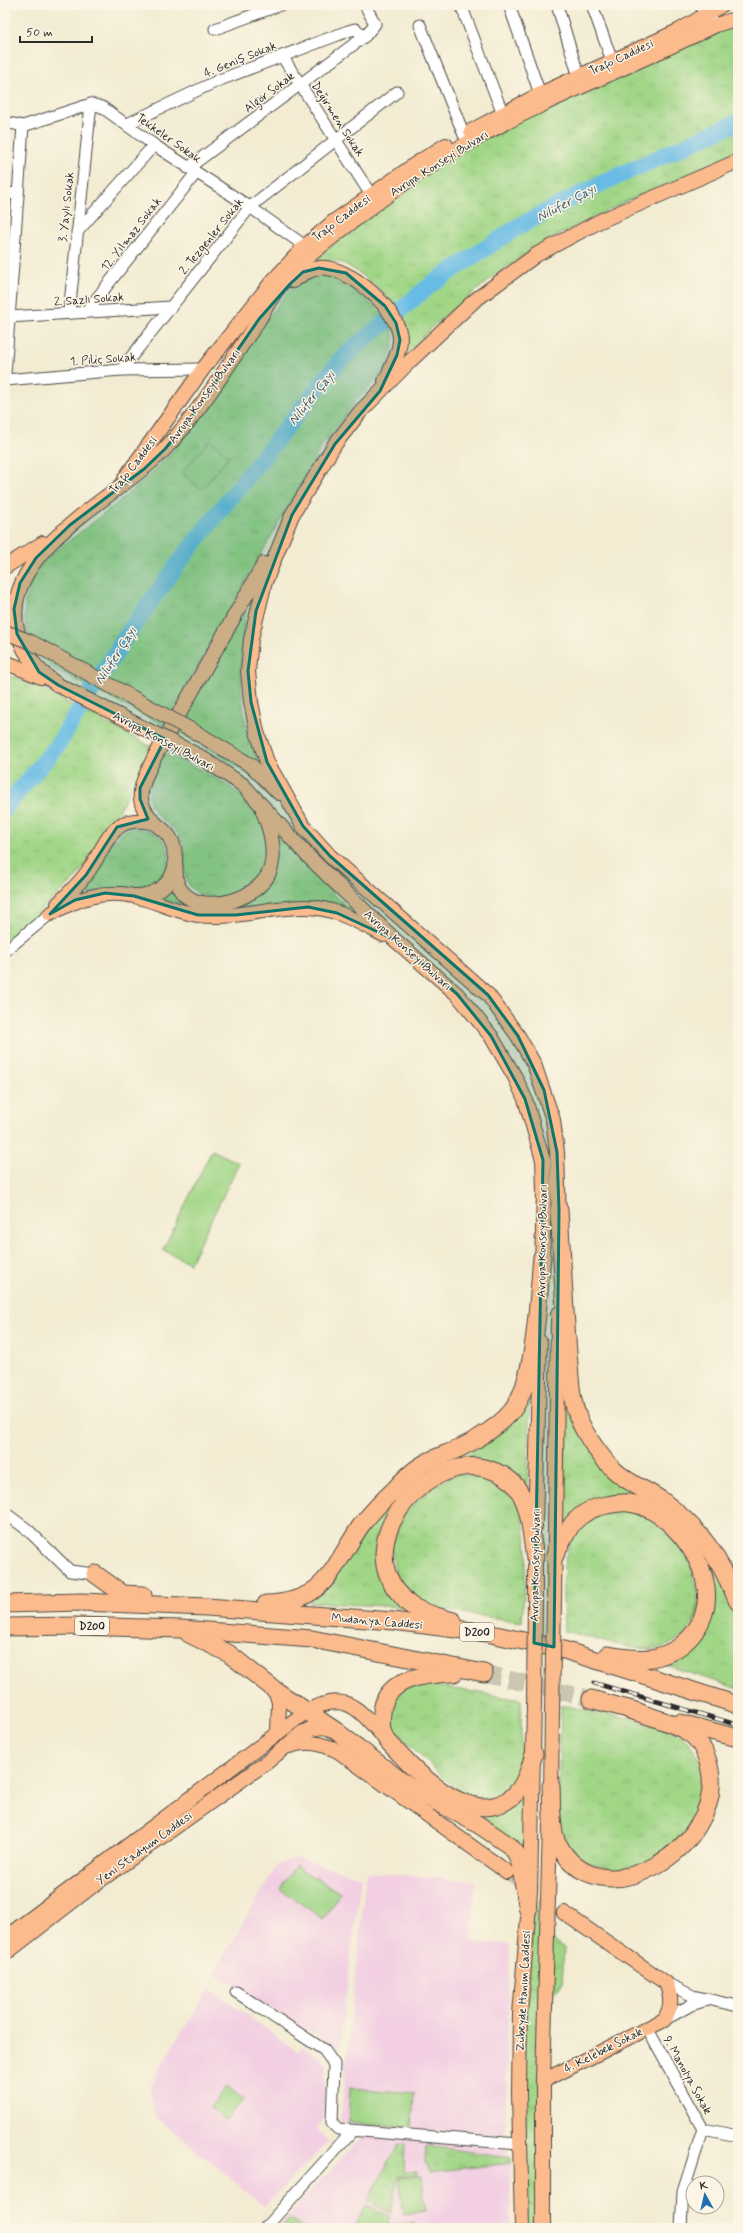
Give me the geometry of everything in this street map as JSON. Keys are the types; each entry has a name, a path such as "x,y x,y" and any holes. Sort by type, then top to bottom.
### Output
{"highway":[{"path":"559,1210 563,1295 571,1381 578,1418 598,1452 614,1470 631,1484 663,1501 687,1521 704,1539 718,1559 738,1602"},
{"path":"96,1574 123,1594 174,1597 206,1607 275,1604 290,1601 309,1594 326,1582 363,1523 393,1490 423,1464 461,1448 492,1429 515,1407 524,1387 530,1368 542,1257"},
{"path":"487,1633 409,1605 393,1586 384,1558 385,1544 390,1526 397,1513 417,1490 438,1474 452,1468 467,1466 483,1467 509,1478 519,1490 525,1502 535,1558"},
{"path":"555,1555 573,1524 584,1514 598,1507 629,1503 649,1510 666,1520 692,1551 706,1583 704,1616 696,1632 682,1646 668,1653 651,1658 644,1658 564,1650"},
{"name":"Mudanya Caddesi","path":"5,1604 81,1602 206,1607 392,1621 487,1633 564,1650 738,1705"},
{"name":"D200","path":"5,1628 77,1626 180,1630 312,1639 484,1673 433,1674 416,1676 401,1682 389,1695 382,1708 384,1737"},
{"path":"180,1630 228,1653 275,1690 333,1729 408,1786 479,1825 510,1846 516,1853 520,1863 528,1910"},
{"path":"591,1699 738,1738"},
{"path":"551,1786 554,1826 557,1842 571,1860 586,1872 604,1878 627,1878 646,1871 666,1860 684,1844 699,1825 707,1810 711,1794 712,1781 704,1750 693,1735 680,1728 628,1709"},
{"path":"384,1737 416,1771 434,1786 475,1806 496,1806 507,1801 516,1794 528,1775 534,1754"}],"main road":[{"name":"Trafo Caddesi","path":"107,498 133,467 203,369 271,283 305,246 333,222 417,162 502,112 680,30 703,10 722,5"},
{"name":"Avrupa Konseyi Bulvarı","path":"534,1754 534,1601 542,1257 542,1160 524,1099 515,1077 491,1036 457,994 395,940 309,857 242,785 199,756 58,685 39,672 24,650 17,634 14,609 16,595 27,569 36,558 70,525 144,469 165,449 192,416 282,283 315,251 398,187 456,149 545,104 716,26 738,18"},
{"name":"Avrupa Konseyi Bulvarı","path":"551,1786 559,1210 557,1152 553,1120 536,1071 518,1036 488,996 330,856 303,826 267,762 257,732 251,702 248,671 251,639 258,604 265,582 292,514 335,444 380,391 474,301 536,255 600,221 738,161"},
{"path":"259,319 290,284 303,272 319,268 333,268 346,273 385,306 396,323 400,340 397,355 380,391"},
{"path":"258,801 269,826 273,848 271,868 260,886 243,898 221,903 195,901 182,893 178,882 176,856 171,839 144,809 140,799 140,788 154,758 292,514"},
{"path":"5,567 70,525"},
{"path":"5,632 31,642 202,736 252,766 292,806"},
{"path":"5,662 58,685"},
{"path":"50,914 86,875 105,841 117,827 138,820 155,823"},
{"path":"50,914 75,900 105,893 142,896 154,892 167,883 174,871 176,856"},
{"path":"134,896 198,915 236,915 277,909 308,907 337,913 395,940"},
{"path":"275,1690 280,1702 278,1733"},
{"name":"Yeni Stadyum Caddesi","path":"5,1938 307,1711 319,1705 332,1702 345,1703 356,1707 384,1737"},
{"name":"Yeni Stadyum Caddesi","path":"5,1954 95,1884 311,1728 322,1727 333,1729"},
{"path":"287,1746 302,1742 318,1743 338,1751 507,1872"},
{"name":"Zübeyde Hanım Caddesi","path":"522,2228 519,2144 520,2014 528,1910 534,1754"},
{"name":"Zübeyde Hanım Caddesi","path":"543,2228 543,2081 551,1786"},
{"path":"564,1913 666,1984 671,1996 671,2004 664,2020"},
{"name":"4. Kelebek Sokak","path":"543,2081 664,2020"}],"street":[{"path":"365,5 375,24 365,36"},
{"path":"460,5 502,112"},
{"path":"509,5 540,94"},
{"path":"557,5 579,77"},
{"path":"592,5 612,61"},
{"path":"215,29 273,6"},
{"path":"703,10 716,26"},
{"path":"420,25 464,135"},
{"name":"4. Geniş Sokak","path":"127,124 217,82 348,31 355,30 365,36"},
{"name":"Algör Sokak","path":"192,170 300,84 365,36"},
{"name":"Değirmen Sokak","path":"282,56 371,195"},
{"name":"2. Tezgenler Sokak","path":"121,370 250,207 397,92"},
{"path":"5,122 23,126 90,104"},
{"name":"Tekkeler Sokak","path":"90,104 102,107 154,145 250,207 305,246"},
{"name":"3. Yaylı Sokak","path":"69,313 90,104"},
{"path":"5,374 9,317 9,252 18,194 23,126"},
{"path":"77,232 154,145"},
{"name":"12. Yılmaz Sokak","path":"86,312 192,170"},
{"path":"5,193 18,194"},
{"name":"2. Sazlı Sokak","path":"9,317 171,307"},
{"name":"1. Piliç Sokak","path":"5,380 121,370 203,369"},
{"path":"5,952 50,914"},
{"path":"5,1513 28,1530 70,1571 96,1574"},
{"path":"666,1984 692,1996 738,2006"},
{"path":"236,1992 324,2050 329,2056 334,2064 332,2123 338,2129 519,2144"},
{"path":"664,2020 691,2005 707,2000"},
{"name":"9. Manolya Sokak","path":"647,2028 703,2129 683,2192 681,2228"},
{"path":"703,2129 738,2136"},
{"path":"265,2228 352,2131"}],"highlighted area":[{"path":"319,268 346,273 385,306 396,323 400,340 397,355 380,391 335,444 292,515 256,611 248,671 251,702 267,762 303,826 330,856 488,995 518,1036 544,1090 557,1152 559,1210 554,1647 534,1643 543,1160 525,1099 491,1036 457,994 395,940 337,913 308,907 236,915 198,915 134,896 105,893 75,900 50,914 86,875 117,827 148,819 140,799 140,788 165,739 58,685 39,672 17,634 14,609 20,583 36,558 70,525 144,469 165,449 192,416 259,319 290,284 303,272"}],"shaded area":[{"path":"296,1858 361,1877 339,2050 214,1973 277,1865"},
{"path":"366,1872 475,1881 472,1942 510,1944 505,2136 340,2123"},
{"path":"209,1988 298,2052 302,2046 317,2055 327,2066 322,2121 317,2129 329,2142 264,2206 155,2116 150,2090 157,2072"},
{"path":"366,2133 504,2147 511,2157 511,2228 276,2228"}],"green space":[{"path":"738,24 738,153 625,202 540,244 493,277 435,324 403,358 406,338 406,324 399,312 385,295 358,272 342,263 329,261 308,265 412,184 482,140 553,103 590,86"},
{"path":"310,274 337,276 381,312 392,327 394,341 388,366 356,401 322,445 165,726 56,670 36,651 28,636 25,620 25,601 32,579 43,561 136,488 169,455 206,408 282,299 298,282"},
{"path":"210,440 229,456 202,489 182,473"},
{"path":"246,608 241,659 243,710 251,744 276,800 254,779 230,761 177,731"},
{"path":"5,674 32,684 154,748 106,833 76,878 5,943"},
{"path":"164,753 205,772 232,788 254,809 262,821 267,842 266,861 262,874 257,882 249,889 228,897 216,898 196,892 189,885 186,880 184,849 180,838 173,829 159,817 153,809 150,801 150,785"},
{"path":"272,823 322,882 357,917 246,908 202,910 154,897 173,885 206,905 266,883"},
{"path":"132,828 156,834 163,840 169,854 166,870 162,876 149,887 143,889 124,892 76,895 97,872 114,840 125,831"},
{"path":"212,1150 239,1163 190,1263 163,1250"},
{"path":"530,1389 527,1489 469,1459 452,1461 437,1468 380,1536 403,1607 308,1602 388,1503 428,1469 475,1450 500,1434"},
{"path":"565,1402 580,1433 680,1521 720,1575 738,1616 738,1689 660,1663 688,1649 707,1570 637,1499 563,1526"},
{"path":"458,1474 497,1478 521,1503 527,1549 522,1622 443,1610 417,1603 396,1577 391,1546 404,1514 431,1487"},
{"path":"620,1509 639,1513 655,1521 679,1543 693,1572 697,1588 698,1603 695,1618 688,1630 676,1641 659,1648 639,1649 626,1647 564,1631 564,1567 572,1537 581,1525 594,1516"},
{"path":"426,1684 521,1700 521,1777 499,1800 468,1799 450,1784 387,1723 387,1706 402,1688"},
{"path":"561,1705 659,1724 676,1732 689,1743 697,1754 705,1776 704,1792 689,1826 676,1843 642,1865 614,1870 586,1862 574,1853 561,1831 558,1812"},
{"path":"526,1791 525,1848 519,1848 483,1821 484,1812"},
{"path":"296,1865 314,1879 315,1877 340,1893 323,1919 280,1889"},
{"path":"544,1905 543,2228 523,2228 523,2042 533,1906"},
{"path":"551,1939 564,1948 562,1985 550,1996"},
{"path":"227,2087 243,2100 226,2121 210,2107"},
{"path":"350,2088 414,2093 412,2127 348,2122"},
{"path":"401,2144 405,2145 404,2171 417,2172 417,2175 398,2177 391,2213 368,2201 397,2147"},
{"path":"426,2146 511,2157 511,2163 429,2172 428,2165 425,2164"},
{"path":"422,2176 426,2211 403,2214 399,2178"},
{"path":"366,2206 390,2216 387,2228 355,2228"},
{"path":"289,2219 303,2228 282,2228"},
{"path":"414,2223 415,2228 394,2228 394,2225"}],"waterway":[{"name":"Nilüfer Çayı","path":"5,808 57,746 126,636 183,557 343,357 433,283 521,225 600,184 738,122"}],"tunnel":[{"path":"484,1673 591,1699"},
{"path":"507,1872 564,1913"}],"railway":[{"path":"594,1683 738,1725"}]}
